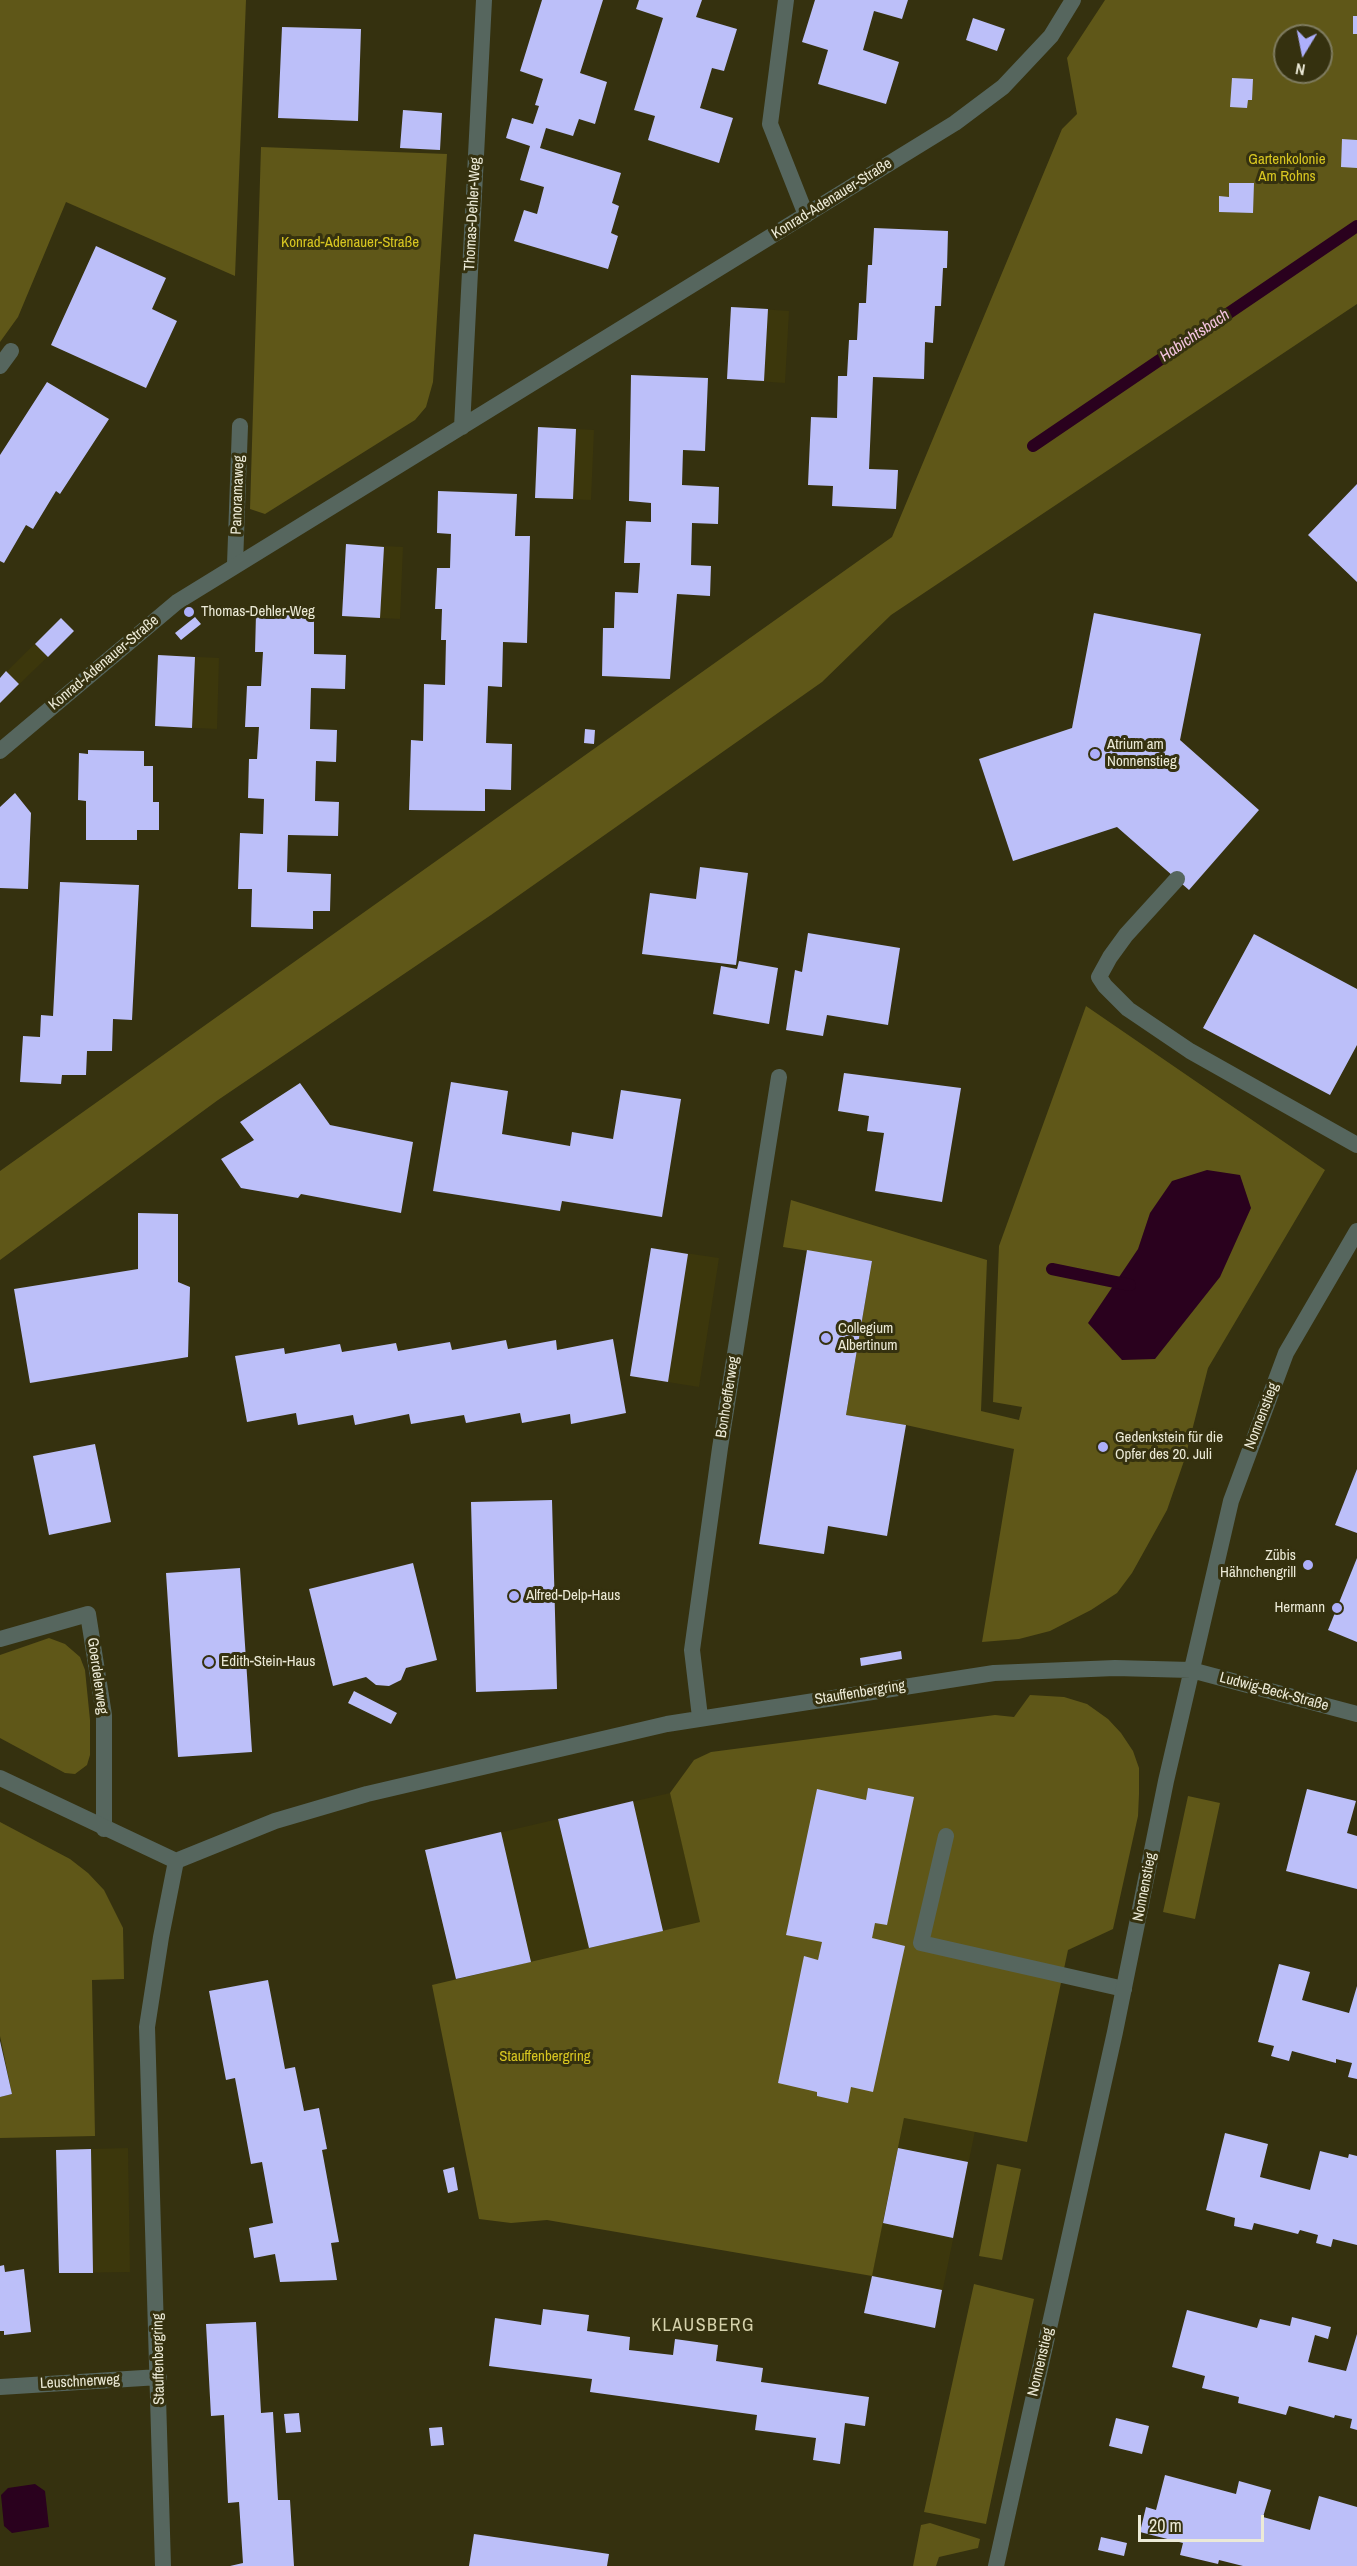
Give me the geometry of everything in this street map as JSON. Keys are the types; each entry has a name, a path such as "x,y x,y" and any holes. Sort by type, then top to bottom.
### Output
{"street":[{"name":"Thomas-Dehler-Weg","path":"462,427 484,0"},
{"path":"786,0 770,124 806,215"},
{"name":"Konrad-Adenauer-Straße","path":"0,751 177,602 235,564 955,123 1003,87 1051,36 1072,0"},
{"path":"0,366 11,351"},
{"name":"Panoramaweg","path":"235,564 240,426"},
{"path":"1177,879 1126,934 1099,977 1128,1009 1190,1052 1357,1145"},
{"name":"Bonhoefferweg","path":"700,1718 692,1650 720,1448 779,1077"},
{"name":"Nonnenstieg","path":"996,2566 1124,1989 1191,1670 1231,1501 1242,1466 1286,1353 1357,1231"},
{"name":"Goerdelerweg","path":"0,1639 88,1614 104,1715 104,1829"},
{"name":"Stauffenbergring","path":"163,2566 147,2027 161,1936 176,1861 275,1821 367,1794 700,1718 994,1673 1115,1668 1191,1670"},
{"name":"Ludwig-Beck-Straße","path":"1191,1670 1357,1714"},
{"path":"0,1778 176,1861"},
{"path":"946,1836 921,1943 1124,1989"},
{"name":"Leuschnerweg","path":"0,2387 159,2377"}],"shaded area":[{"path":"731,307 789,311 785,383 727,379"},
{"path":"538,427 594,430 591,500 535,498"},
{"path":"346,544 403,547 400,619 342,616"},
{"path":"61,618 74,631 0,703 0,678"},
{"path":"158,655 219,658 217,729 155,726"},
{"path":"1207,1170 1240,1175 1251,1208 1220,1277 1155,1359 1122,1360 1088,1323 1138,1249 1150,1213 1172,1181"},
{"path":"651,1248 719,1258 699,1387 630,1376"},
{"path":"670,1793 701,1922 456,1979 425,1850"},
{"path":"904,2118 975,2131 935,2328 864,2313"},
{"path":"128,2148 130,2272 59,2273 56,2150"},
{"path":"35,2484 45,2491 49,2527 12,2533 4,2526 1,2495 8,2488"}],"green space":[{"path":"0,0 246,0 235,276 66,202 18,317 0,342"},
{"name":"Gartenkolonie Am Rohns","path":"1105,0 1357,0 1357,304 891,615 822,682 491,915 218,1100 0,1260 0,1171 892,537 1062,129 1077,114 1067,58"},
{"name":"Konrad-Adenauer-Straße","path":"261,147 447,154 433,382 426,407 415,420 265,514 250,509"},
{"path":"1086,1006 1325,1170 1208,1368 1185,1458 1167,1510 1132,1573 1117,1593 1091,1610 1050,1631 1019,1639 982,1642 1014,1449 906,1425 846,1415 872,1261 783,1247 791,1200 987,1260 981,1411 1019,1420 1022,1407 993,1402 999,1246"},
{"path":"49,1638 65,1644 80,1657 85,1670 90,1720 90,1755 87,1765 75,1774 65,1773 0,1738 0,1655"},
{"path":"1030,1695 1064,1697 1087,1704 1108,1719 1133,1751 1139,1768 1139,1794 1138,1816 1113,1929 1068,1950 1027,2142 904,2118 872,2276 547,2220 511,2223 479,2219 432,1985 700,1922 670,1793 694,1760 711,1752 995,1715 1014,1717"},
{"path":"1188,1796 1220,1803 1195,1919 1163,1912"},
{"path":"0,1822 70,1859 88,1873 104,1890 123,1928 124,1979 92,1980 95,2136 0,2138 0,2097 12,2094 0,2036"},
{"path":"997,2164 1021,2169 1002,2260 979,2256"},
{"path":"974,2284 1034,2299 986,2524 924,2512"},
{"path":"930,2523 980,2539 978,2548 939,2557 936,2566 913,2566 921,2525"}],"building":[{"path":"542,0 603,0 580,73 607,82 595,124 579,119 573,136 546,128 540,148 621,173 612,203 619,206 611,233 618,236 608,269 514,241 524,210 537,214 544,187 520,180 530,146 506,138 512,118 533,124 539,106 535,105 543,79 520,71"},
{"path":"639,0 702,0 696,17 737,29 724,71 712,68 700,108 733,118 719,163 648,140 655,116 634,110 663,18 636,9"},
{"path":"815,0 908,0 902,19 874,11 863,50 899,62 886,104 818,84 828,50 802,42"},
{"path":"1353,16 1357,16 1357,34 1353,34"},
{"path":"973,18 1005,29 997,51 966,40"},
{"path":"282,27 361,29 358,121 278,118"},
{"path":"1232,78 1253,79 1252,100 1248,100 1247,108 1230,107"},
{"path":"403,110 442,113 440,150 400,148"},
{"path":"1342,139 1357,140 1357,168 1341,167"},
{"path":"1229,183 1254,183 1253,213 1219,212 1219,196 1229,197"},
{"path":"874,228 948,231 947,268 943,268 941,306 935,306 933,343 925,342 924,379 873,377 869,469 898,470 896,509 832,506 833,486 808,485 811,417 837,418 838,376 847,376 849,340 857,340 859,303 866,303 868,265 872,265"},
{"path":"96,246 166,278 152,309 177,321 146,388 51,345"},
{"path":"731,307 768,309 764,381 727,379"},
{"path":"631,375 708,378 705,451 683,450 682,485 719,487 718,524 692,523 691,565 711,566 710,596 677,594 670,679 602,676 603,628 614,628 615,592 638,593 640,563 624,563 626,521 651,522 651,503 629,501"},
{"path":"47,382 109,419 60,494 56,491 33,529 26,525 4,563 0,561 0,455"},
{"path":"538,427 576,429 573,499 535,498"},
{"path":"1357,484 1357,582 1308,535"},
{"path":"438,491 517,494 515,536 530,536 527,643 503,642 502,687 488,686 486,743 512,744 511,790 485,789 485,811 409,810 411,740 423,741 424,684 445,685 446,640 441,640 442,609 435,609 437,568 450,568 451,534 437,533"},
{"path":"346,544 384,547 380,618 342,616"},
{"name":"Atrium am Nonnenstieg","path":"1094,613 1201,634 1180,740 1259,810 1189,890 1117,827 1013,861 979,759 1072,728"},
{"path":"256,614 314,616 314,654 346,655 345,689 311,688 310,729 337,730 336,762 316,761 315,801 339,802 338,836 288,835 287,872 331,874 330,911 313,911 313,929 251,927 252,889 238,889 240,833 263,834 264,799 248,798 249,759 257,759 259,727 245,727 247,686 261,686 263,652 255,652"},
{"path":"195,617 201,624 181,640 175,633"},
{"path":"61,618 74,631 48,657 35,644"},
{"path":"158,655 195,657 192,728 155,726"},
{"path":"6,671 19,684 0,703 0,678"},
{"path":"585,729 595,730 594,744 584,743"},
{"path":"88,750 144,751 144,766 153,766 153,802 159,802 159,830 137,830 137,840 86,840 86,801 78,800 79,753 88,754"},
{"path":"15,793 31,813 28,889 0,888 0,807"},
{"path":"700,867 748,873 736,965 642,954 650,893 696,899"},
{"path":"60,882 139,885 132,1020 113,1019 112,1051 87,1051 86,1075 62,1075 61,1084 20,1082 23,1036 40,1037 41,1015 53,1016"},
{"path":"808,933 900,948 888,1025 827,1015 823,1036 786,1030 795,970 802,972"},
{"path":"1254,934 1357,989 1357,1045 1330,1095 1203,1028"},
{"path":"739,961 778,968 769,1024 713,1014 721,966 737,969"},
{"path":"844,1073 961,1088 942,1202 875,1191 884,1133 867,1131 869,1116 838,1111"},
{"path":"451,1082 508,1091 502,1134 570,1146 572,1132 613,1139 621,1090 681,1099 662,1217 562,1201 560,1211 433,1191"},
{"path":"300,1083 330,1125 413,1142 401,1213 301,1194 298,1198 241,1188 221,1159 254,1140 240,1122"},
{"path":"138,1213 178,1214 178,1282 190,1287 188,1357 30,1383 14,1289 138,1269"},
{"path":"651,1248 688,1254 668,1382 630,1376"},
{"name":"Collegium Albertinum","path":"807,1250 872,1261 846,1415 906,1425 887,1536 828,1526 824,1554 759,1544"},
{"path":"613,1339 626,1413 571,1424 570,1414 522,1423 520,1413 466,1423 464,1415 411,1424 409,1414 355,1425 353,1415 298,1425 296,1413 247,1422 235,1356 284,1348 285,1354 340,1344 342,1352 396,1343 398,1351 450,1342 452,1350 506,1340 508,1349 556,1340 557,1350"},
{"path":"95,1444 111,1522 49,1535 33,1456"},
{"path":"1357,1469 1357,1533 1335,1525"},
{"name":"Alfred-Delp-Haus","path":"552,1500 557,1689 476,1692 471,1502"},
{"path":"1357,1558 1357,1642 1328,1630"},
{"path":"413,1563 437,1660 406,1668 401,1680 389,1686 376,1685 366,1677 333,1686 309,1589"},
{"name":"Edith-Stein-Haus","path":"240,1568 252,1752 178,1757 166,1573"},
{"path":"901,1651 902,1659 861,1666 860,1658"},
{"path":"354,1691 397,1713 391,1724 348,1703"},
{"path":"868,1788 914,1797 887,1925 875,1923 872,1938 905,1946 873,2092 851,2087 848,2103 817,2096 817,2092 778,2083 804,1956 818,1960 822,1942 786,1935 817,1789 866,1800"},
{"path":"1307,1789 1356,1801 1347,1833 1357,1836 1357,1889 1286,1871"},
{"path":"633,1801 663,1931 589,1948 558,1819"},
{"path":"501,1832 531,1962 456,1979 425,1850"},
{"path":"1279,1964 1310,1972 1302,2000 1349,2013 1357,1986 1357,2079 1348,2077 1352,2063 1336,2059 1336,2063 1292,2051 1289,2061 1271,2056 1274,2046 1258,2042"},
{"path":"268,1980 285,2069 295,2067 304,2111 319,2108 327,2149 322,2150 339,2242 331,2243 337,2280 280,2282 275,2254 254,2258 249,2228 273,2223 262,2162 251,2164 235,2078 226,2080 209,1991"},
{"path":"0,2041 12,2094 0,2097"},
{"path":"1225,2133 1268,2144 1260,2177 1310,2190 1320,2151 1348,2158 1349,2154 1357,2156 1357,2245 1333,2239 1331,2247 1316,2243 1318,2235 1300,2230 1298,2234 1254,2223 1252,2230 1234,2226 1235,2218 1206,2210"},
{"path":"898,2148 968,2162 953,2238 883,2223"},
{"path":"91,2149 93,2273 59,2273 56,2150"},
{"path":"454,2167 458,2190 448,2193 443,2170"},
{"path":"4,2265 5,2272 24,2269 31,2332 4,2335 4,2331 0,2331 0,2266"},
{"path":"872,2276 942,2290 935,2328 864,2313"},
{"path":"543,2309 589,2315 587,2331 630,2337 629,2350 673,2355 675,2339 718,2345 716,2361 763,2368 761,2382 869,2397 865,2426 845,2423 840,2464 813,2460 816,2438 755,2430 757,2415 590,2392 592,2379 489,2366 495,2318 541,2325"},
{"path":"1187,2310 1257,2328 1260,2319 1290,2326 1292,2317 1331,2327 1328,2339 1315,2335 1308,2362 1346,2371 1357,2334 1357,2430 1350,2428 1352,2419 1335,2415 1334,2418 1289,2406 1286,2415 1238,2403 1239,2397 1202,2388 1205,2376 1172,2367"},
{"path":"256,2322 261,2413 273,2412 278,2500 290,2500 294,2566 230,2566 243,2563 239,2502 228,2503 224,2415 211,2416 206,2324"},
{"path":"299,2413 301,2432 286,2433 284,2414"},
{"path":"1116,2418 1149,2426 1142,2454 1109,2446"},
{"path":"442,2427 444,2445 431,2446 429,2428"},
{"path":"1165,2475 1236,2494 1239,2481 1271,2490 1263,2517 1310,2530 1319,2496 1357,2507 1357,2566 1243,2566 1219,2560 1218,2564 1180,2555 1183,2543 1140,2532 1146,2507 1156,2510"},
{"path":"474,2534 609,2554 607,2566 469,2566"},
{"path":"1101,2537 1127,2543 1124,2556 1098,2550"}],"waterway":[{"name":"Habichtsbach","path":"1033,446 1357,226"},
{"path":"1052,1269 1130,1285"}],"place":[{"name":"Thomas-Dehler-Weg","path":"189,612"},
{"name":"Atrium am Nonnenstieg","path":"1095,754"},
{"name":"Collegium Albertinum","path":"826,1338"},
{"name":"Gedenkstein für die Opfer des 20. Juli","path":"1103,1447"},
{"name":"Zübis Hähnchengrill","path":"1308,1565"},
{"name":"Alfred-Delp-Haus","path":"514,1596"},
{"name":"Hermann","path":"1337,1608"},
{"name":"Edith-Stein-Haus","path":"209,1662"}],"district":[{"name":"KLAUSBERG","path":"703,2326"}]}
